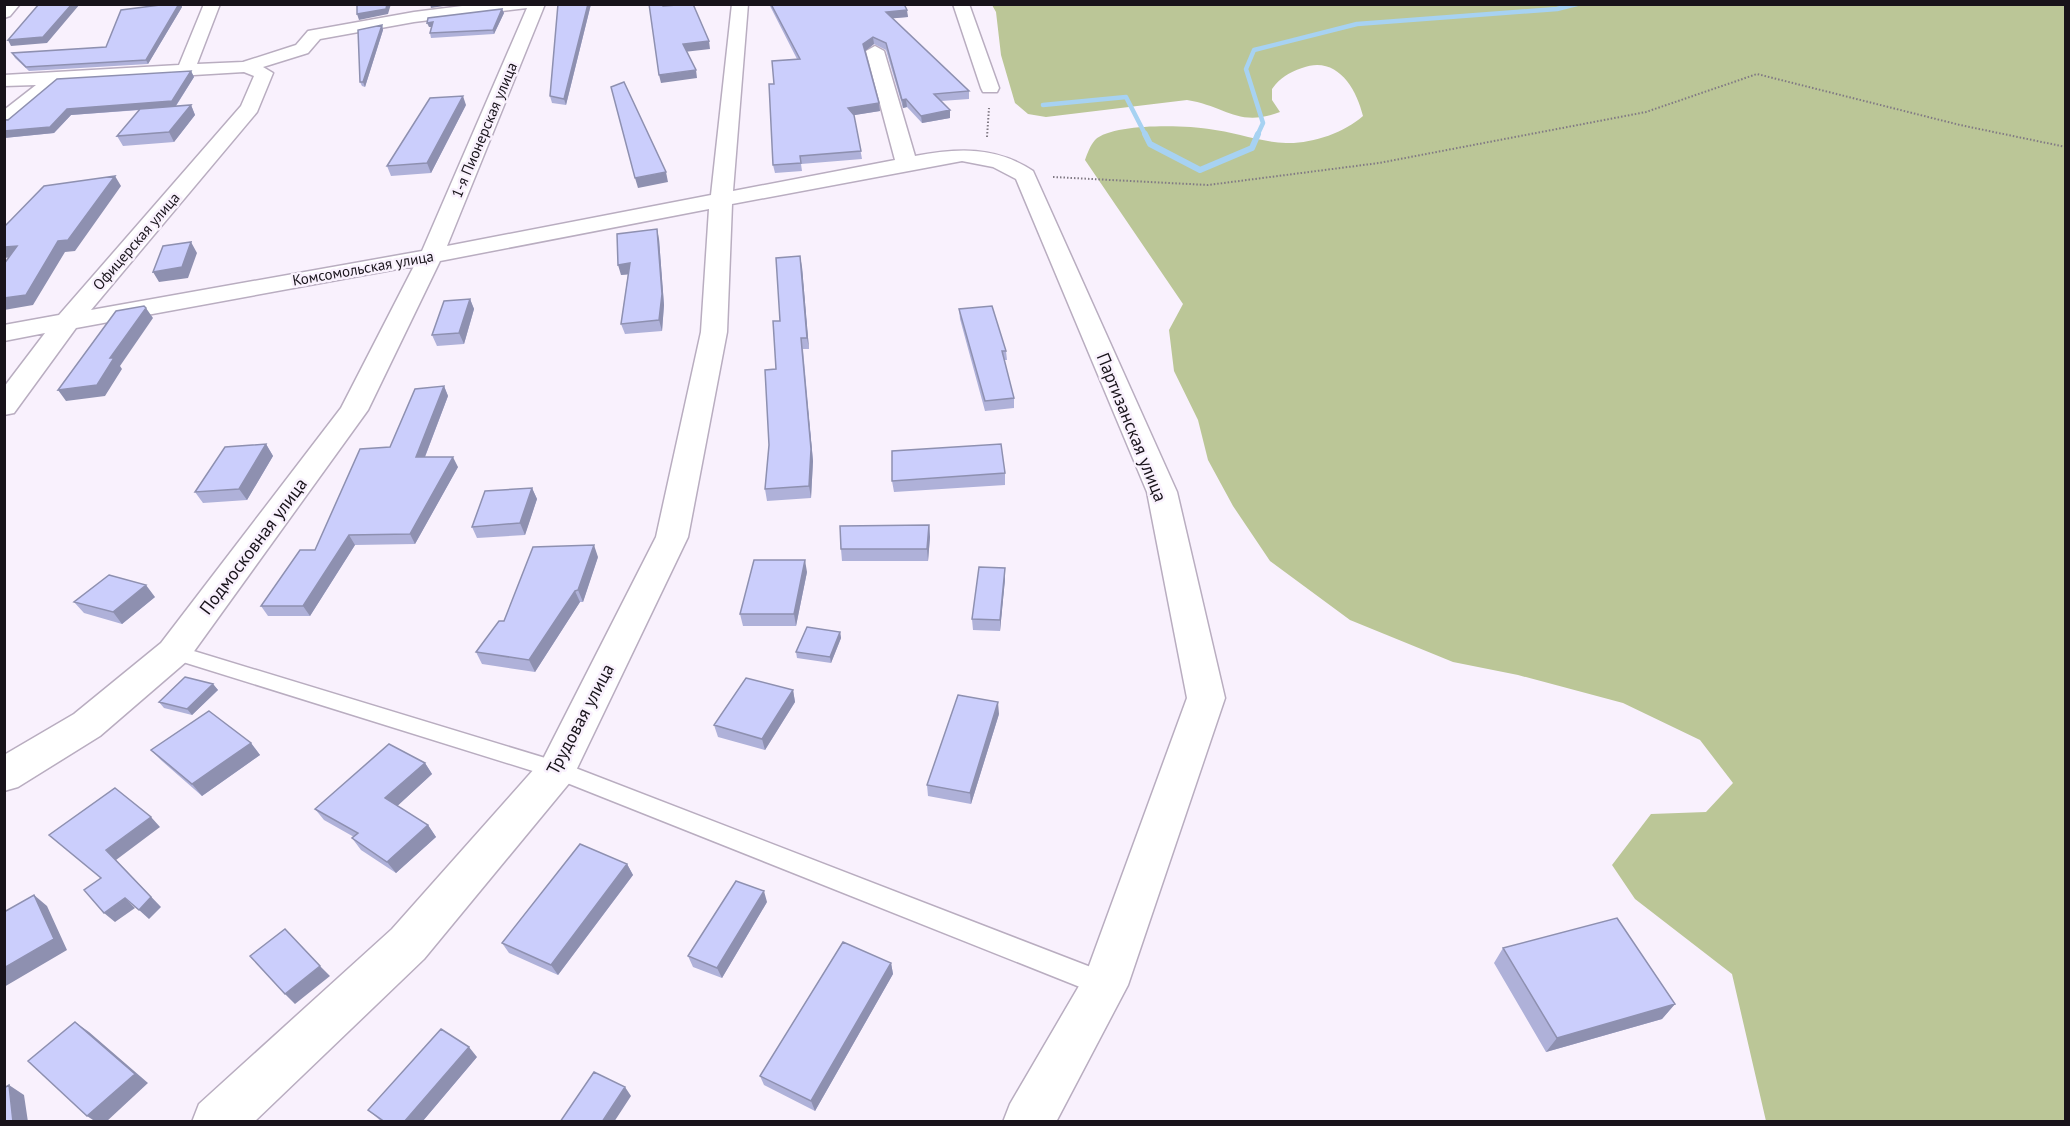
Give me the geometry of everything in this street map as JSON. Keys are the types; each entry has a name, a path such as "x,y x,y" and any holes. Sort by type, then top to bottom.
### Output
{"street":[{"path":"4,13 12,4"},
{"path":"186,71 212,4"},
{"path":"4,81 186,71 255,70 302,49 314,35 413,11 523,4"},
{"name":"1-я Пионерская улица","path":"431,256 537,4"},
{"path":"740,4 721,201 953,155 972,154 1017,169 1025,176"},
{"path":"960,4 990,87"},
{"path":"875,51 907,164"},
{"name":"Офицерская улица","path":"4,407 67,321 250,108 255,70"},
{"path":"4,120 53,80"},
{"name":"Партизанская улица","path":"1025,176 1162,492 1206,698 1105,985 1028,1122"},
{"name":"Комсомольская улица","path":"4,333 721,201"},
{"name":"Трудовая улица","path":"217,1122 408,944 557,770 672,537 714,332 721,201"},
{"name":"Подмосковная улица","path":"4,774 87,725 174,652 354,410 431,256"}],"lane":[{"path":"174,652 557,770 1105,985"}],"path":[{"path":"1025,176 1208,185 1379,163 1646,112 1757,74 1960,125 2066,147"},
{"path":"972,154 987,141 990,87"}],"green space":[{"path":"992,5 2065,5 2065,1121 1766,1121 1732,974 1635,899 1612,865 1651,814 1706,812 1733,783 1700,740 1623,703 1518,675 1453,662 1350,620 1270,561 1233,506 1208,460 1198,420 1174,371 1169,330 1183,304 1085,160 1095,140 1104,134 1132,128 1167,126 1198,128 1267,141 1306,142 1346,128 1363,116 1350,85 1343,76 1325,66 1314,65 1302,68 1285,76 1272,89 1272,100 1280,112 1253,118 1242,117 1187,100 1046,117 1028,114 1015,103 1001,55 996,12"}],"building":[{"path":"39,4 72,4 43,37 8,40"},
{"path":"179,4 146,60 26,67 12,53 106,47 121,10"},
{"path":"357,4 387,4 386,9 357,14"},
{"path":"558,4 588,4 564,99 550,96"},
{"path":"649,4 662,4 663,6 693,4 709,41 683,44 696,70 659,75"},
{"path":"771,4 904,4 907,10 886,12 969,91 934,94 950,110 921,116 906,99 902,100 886,43 873,37 863,44 879,103 848,108 854,115 861,151 800,156 801,163 773,165 769,84 774,84 772,61 800,59"},
{"path":"502,9 493,30 430,33 433,22 427,23 428,18"},
{"path":"382,25 363,82 360,82 358,30"},
{"path":"191,71 172,101 67,109 50,127 4,131 4,120 8,120 57,79"},
{"path":"624,82 666,172 635,178 611,87"},
{"path":"463,96 427,163 387,166 430,98"},
{"path":"191,105 169,132 117,136 140,109"},
{"path":"115,176 68,240 58,241 26,295 4,298 4,264 17,246 4,247 4,227 44,186"},
{"path":"657,229 662,294 659,320 621,324 630,263 618,265 617,234"},
{"path":"191,242 182,267 153,272 163,246"},
{"path":"800,256 807,338 801,338 811,449 809,486 765,489 769,445 765,370 776,369 773,321 780,321 776,258"},
{"path":"470,299 459,333 432,335 444,301"},
{"path":"144,306 146,308 110,358 114,358 97,385 58,390 116,311"},
{"path":"992,306 1006,351 1002,351 1014,398 985,401 959,309"},
{"path":"444,386 416,457 453,457 410,534 349,535 303,606 261,606 300,550 315,550 360,449 390,447 415,389"},
{"path":"266,444 239,489 195,492 225,447"},
{"path":"1001,444 1005,473 892,481 892,451"},
{"path":"532,488 520,523 472,527 485,491"},
{"path":"929,525 927,549 841,549 840,526"},
{"path":"594,545 578,590 575,591 529,660 476,652 499,621 504,621 533,547"},
{"path":"754,560 805,560 794,614 740,614"},
{"path":"979,567 1005,568 1000,620 972,619"},
{"path":"109,575 146,585 113,612 74,602"},
{"path":"807,627 840,632 830,657 796,652"},
{"path":"185,677 213,684 187,709 159,702"},
{"path":"746,678 793,690 762,739 714,725"},
{"path":"958,695 998,702 970,793 927,785"},
{"path":"209,711 251,743 192,784 151,750"},
{"path":"389,744 425,763 385,798 428,825 387,862 352,838 358,833 315,809"},
{"path":"115,788 151,817 106,850 151,897 139,910 125,898 104,913 84,890 101,878 49,835"},
{"path":"580,844 627,864 551,965 502,943"},
{"path":"736,881 764,891 717,968 688,956"},
{"path":"34,895 54,939 4,968 4,912"},
{"path":"1617,918 1675,1004 1557,1038 1503,948"},
{"path":"285,929 320,966 285,994 250,956"},
{"path":"843,942 891,963 811,1101 760,1076"},
{"path":"75,1022 135,1074 87,1116 28,1061"},
{"path":"441,1029 469,1047 404,1122 385,1122 368,1110"},
{"path":"594,1072 625,1087 602,1122 560,1122"},
{"path":"9,1085 13,1122 4,1122 4,1088"}],"waterway":[{"path":"1257,136 1263,123 1246,69 1254,50 1357,24 1557,9 1577,4"},
{"path":"1043,105 1126,97 1146,136"},
{"path":"1146,136 1150,144 1200,170 1252,148 1258,134"}]}
